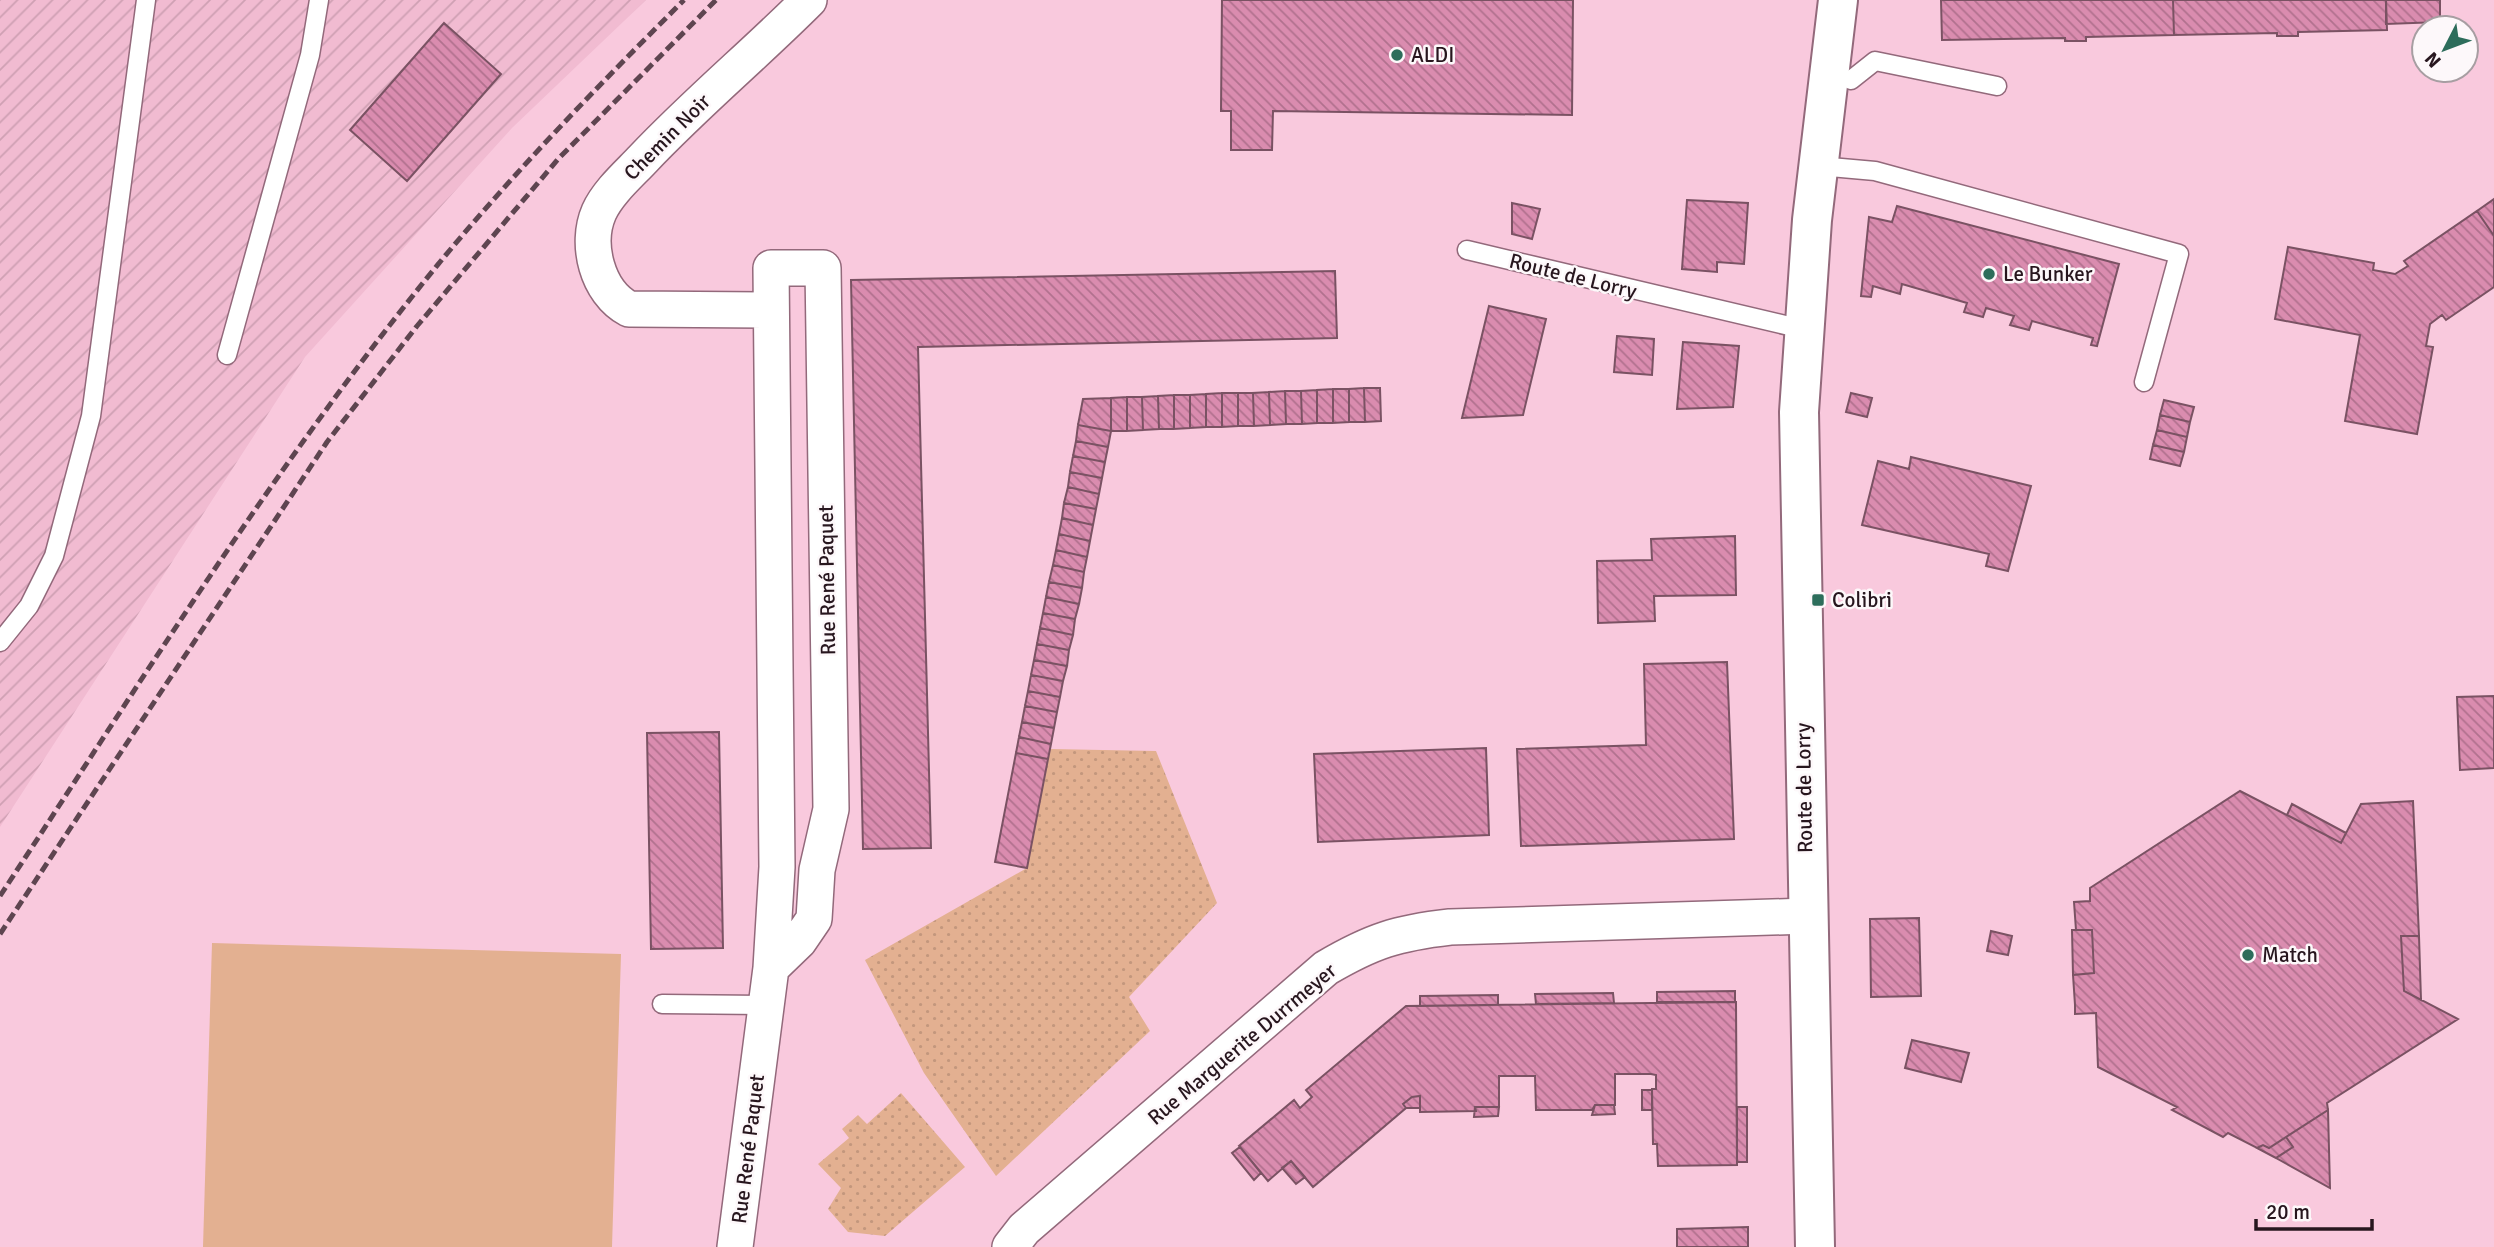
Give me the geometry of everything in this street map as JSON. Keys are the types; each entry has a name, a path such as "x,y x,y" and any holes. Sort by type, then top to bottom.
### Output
{"main road":[{"name":"Route de Lorry","path":"1815,1247 1798,467 1802,329 1838,0"}],"street":[{"name":"Chemin Noir","path":"770,310 629,309 615,302 605,284 591,244 600,210 667,133 809,0"},
{"name":"Rue René Paquet","path":"736,1247 771,968 777,867 771,268 823,268 831,808 817,870 814,919 799,941 771,968"},
{"name":"Rue Marguerite Durrmeyer","path":"1010,1247 1024,1229 1326,968 1368,944 1409,931 1450,927 1807,916"}],"lane":[{"path":"0,642 29,606 54,556 90,416 146,0"},
{"path":"227,355 310,55 319,0"},
{"path":"1851,80 1874,61 1997,86"},
{"path":"1819,166 1875,171 2179,254 2144,382"},
{"name":"Route de Lorry","path":"1467,250 1802,329"},
{"path":"662,1004 767,1005"}],"shaded area":[{"path":"0,0 646,0 512,128 305,357 0,827"},
{"path":"1050,749 1156,751 1217,903 1129,997 1150,1031 996,1176 924,1073 865,960 1027,868"},
{"path":"212,943 621,954 612,1247 203,1247"},
{"path":"901,1093 965,1167 885,1236 848,1232 828,1209 841,1188 818,1164 849,1138 842,1129 858,1115 867,1124"}],"building":[{"name":"ALDI","path":"1222,0 1573,0 1572,115 1273,111 1272,150 1231,150 1231,111 1221,111"},
{"path":"1941,0 2173,0 2174,35 2086,37 2086,41 2065,41 2065,38 1942,40"},
{"path":"2173,0 2386,0 2387,30 2298,32 2298,36 2277,36 2277,33 2174,35"},
{"path":"2386,0 2440,0 2440,14 2410,14 2410,23 2386,24"},
{"path":"444,23 501,74 407,181 350,130"},
{"path":"2494,199 2494,236 2477,211"},
{"path":"1687,200 1748,203 1744,264 1717,262 1717,272 1682,269"},
{"path":"1512,203 1540,209 1532,239 1512,234"},
{"name":"Le Bunker","path":"1897,206 2119,264 2097,346 2091,345 2093,338 2032,321 2029,330 2010,325 2014,316 1986,308 1983,317 1964,312 1967,303 1902,284 1900,294 1873,286 1871,297 1861,296 1869,217 1892,222"},
{"path":"2477,211 2494,236 2494,287 2446,320 2442,315 2430,324 2426,346 2433,347 2417,434 2345,421 2360,335 2275,319 2288,247 2374,263 2373,270 2395,274 2408,266 2404,261"},
{"path":"1335,271 1337,338 918,347 931,848 863,849 851,280"},
{"path":"1489,306 1546,319 1523,415 1462,418"},
{"path":"1617,336 1654,339 1652,375 1614,372"},
{"path":"1683,342 1739,346 1733,407 1677,409"},
{"path":"1364,388 1365,422 1349,422 1349,389"},
{"path":"1364,388 1380,388 1381,421 1365,422"},
{"path":"1333,389 1349,389 1349,422 1333,423"},
{"path":"1333,389 1333,423 1317,423 1317,390"},
{"path":"1317,390 1317,423 1302,424 1301,391"},
{"path":"1285,391 1286,424 1270,425 1269,392"},
{"path":"1285,391 1301,391 1302,424 1286,424"},
{"path":"1269,392 1270,425 1254,426 1253,393"},
{"path":"1222,393 1238,393 1238,426 1222,427"},
{"path":"1222,393 1222,427 1206,427 1206,394"},
{"path":"1238,393 1253,393 1254,426 1238,426"},
{"path":"1851,393 1872,398 1867,417 1846,412"},
{"path":"1206,394 1206,427 1190,428 1190,395"},
{"path":"1174,395 1174,429 1159,429 1158,396"},
{"path":"1174,395 1190,395 1190,428 1174,429"},
{"path":"1158,396 1159,429 1143,430 1142,397"},
{"path":"1127,397 1127,431 1111,431 1111,398"},
{"path":"1127,397 1142,397 1143,430 1127,431"},
{"path":"1111,398 1111,431 1078,425 1083,399"},
{"path":"2164,400 2194,407 2190,422 2160,415"},
{"path":"2160,415 2190,422 2187,437 2157,430"},
{"path":"1078,425 1111,431 1108,447 1076,441"},
{"path":"2157,430 2187,437 2184,452 2153,445"},
{"path":"1076,441 1108,447 1105,462 1073,456"},
{"path":"2153,445 2184,452 2180,466 2150,459"},
{"path":"1073,456 1105,462 1102,478 1070,472"},
{"path":"1911,457 2031,486 2008,571 1986,566 1989,554 1862,525 1878,461 1909,469"},
{"path":"1070,472 1102,478 1099,494 1068,487"},
{"path":"1068,487 1099,494 1096,509 1064,503"},
{"path":"1064,503 1096,509 1093,525 1062,518"},
{"path":"1062,518 1093,525 1090,541 1059,534"},
{"path":"1059,534 1090,541 1087,557 1056,550"},
{"path":"1735,536 1736,595 1654,596 1655,621 1598,623 1597,561 1652,560 1651,539"},
{"path":"1056,550 1087,557 1084,572 1053,565"},
{"path":"1053,565 1084,572 1082,588 1049,582"},
{"path":"1049,582 1082,588 1079,604 1046,597"},
{"path":"1046,597 1079,604 1075,619 1043,613"},
{"path":"1043,613 1075,619 1073,635 1040,628"},
{"path":"1040,628 1073,635 1069,650 1037,644"},
{"path":"1037,644 1069,650 1067,666 1034,660"},
{"path":"1034,660 1067,666 1063,681 1031,675"},
{"path":"1727,662 1734,839 1521,846 1517,749 1646,745 1644,664"},
{"path":"1031,675 1063,681 1060,697 1028,691"},
{"path":"1028,691 1060,697 1057,712 1025,706"},
{"path":"2494,696 2494,768 2460,770 2457,697"},
{"path":"1025,706 1057,712 1054,728 1022,722"},
{"path":"1022,722 1054,728 1051,744 1019,737"},
{"path":"719,732 723,948 651,949 647,733"},
{"path":"1019,737 1051,744 1048,759 1016,753"},
{"path":"1486,748 1489,835 1318,842 1314,754"},
{"path":"1016,753 1048,759 1027,868 995,862"},
{"name":"Match","path":"2240,791 2341,843 2361,804 2413,801 2419,936 2401,936 2404,991 2458,1019 2327,1103 2328,1110 2269,1148 2263,1145 2257,1148 2228,1133 2223,1137 2172,1110 2177,1107 2098,1067 2096,1013 2075,1014 2073,975 2094,973 2092,930 2076,930 2074,902 2090,901 2090,888"},
{"path":"2292,804 2346,833 2341,843 2287,815"},
{"path":"1919,918 1921,996 1871,997 1870,919"},
{"path":"2072,930 2092,930 2094,973 2073,975"},
{"path":"1991,931 2012,936 2008,955 1987,951"},
{"path":"2401,936 2419,936 2421,1000 2404,991"},
{"path":"1735,991 1735,1002 1657,1002 1657,992"},
{"path":"1613,993 1614,1003 1536,1004 1535,994"},
{"path":"1498,995 1498,1005 1420,1006 1420,996"},
{"path":"1736,1002 1737,1165 1658,1166 1657,1144 1653,1144 1652,1089 1656,1089 1656,1075 1651,1074 1615,1074 1615,1105 1595,1105 1592,1110 1536,1110 1535,1076 1499,1076 1499,1107 1475,1107 1476,1111 1420,1112 1420,1096 1412,1097 1403,1104 1406,1108 1313,1187 1291,1161 1268,1181 1239,1146 1294,1100 1300,1108 1312,1097 1306,1090 1406,1006"},
{"path":"1912,1040 1969,1053 1961,1082 1905,1068"},
{"path":"1642,1090 1652,1090 1652,1110 1642,1110"},
{"path":"1420,1096 1420,1108 1406,1108 1403,1104 1412,1097"},
{"path":"1595,1105 1614,1105 1615,1114 1592,1115"},
{"path":"1475,1107 1499,1107 1498,1116 1474,1117"},
{"path":"1737,1107 1747,1107 1747,1162 1737,1162"},
{"path":"2328,1110 2330,1188 2276,1158 2293,1147 2286,1137"},
{"path":"2286,1137 2293,1147 2276,1158 2257,1148 2263,1145 2269,1148"},
{"path":"1240,1147 1261,1173 1254,1180 1232,1153"},
{"path":"1291,1161 1305,1177 1296,1184 1282,1168"},
{"path":"1748,1227 1748,1247 1677,1247 1677,1229"}],"railway":[{"path":"0,896 212,573 322,415 380,338 498,194 589,96 684,0"},
{"path":"0,934 327,442 417,326 559,158 716,0"}],"place":[{"name":"ALDI","path":"1397,55"},
{"name":"Le Bunker","path":"1989,274"},
{"name":"Colibri","path":"1818,600"},
{"name":"Match","path":"2248,955"}]}
